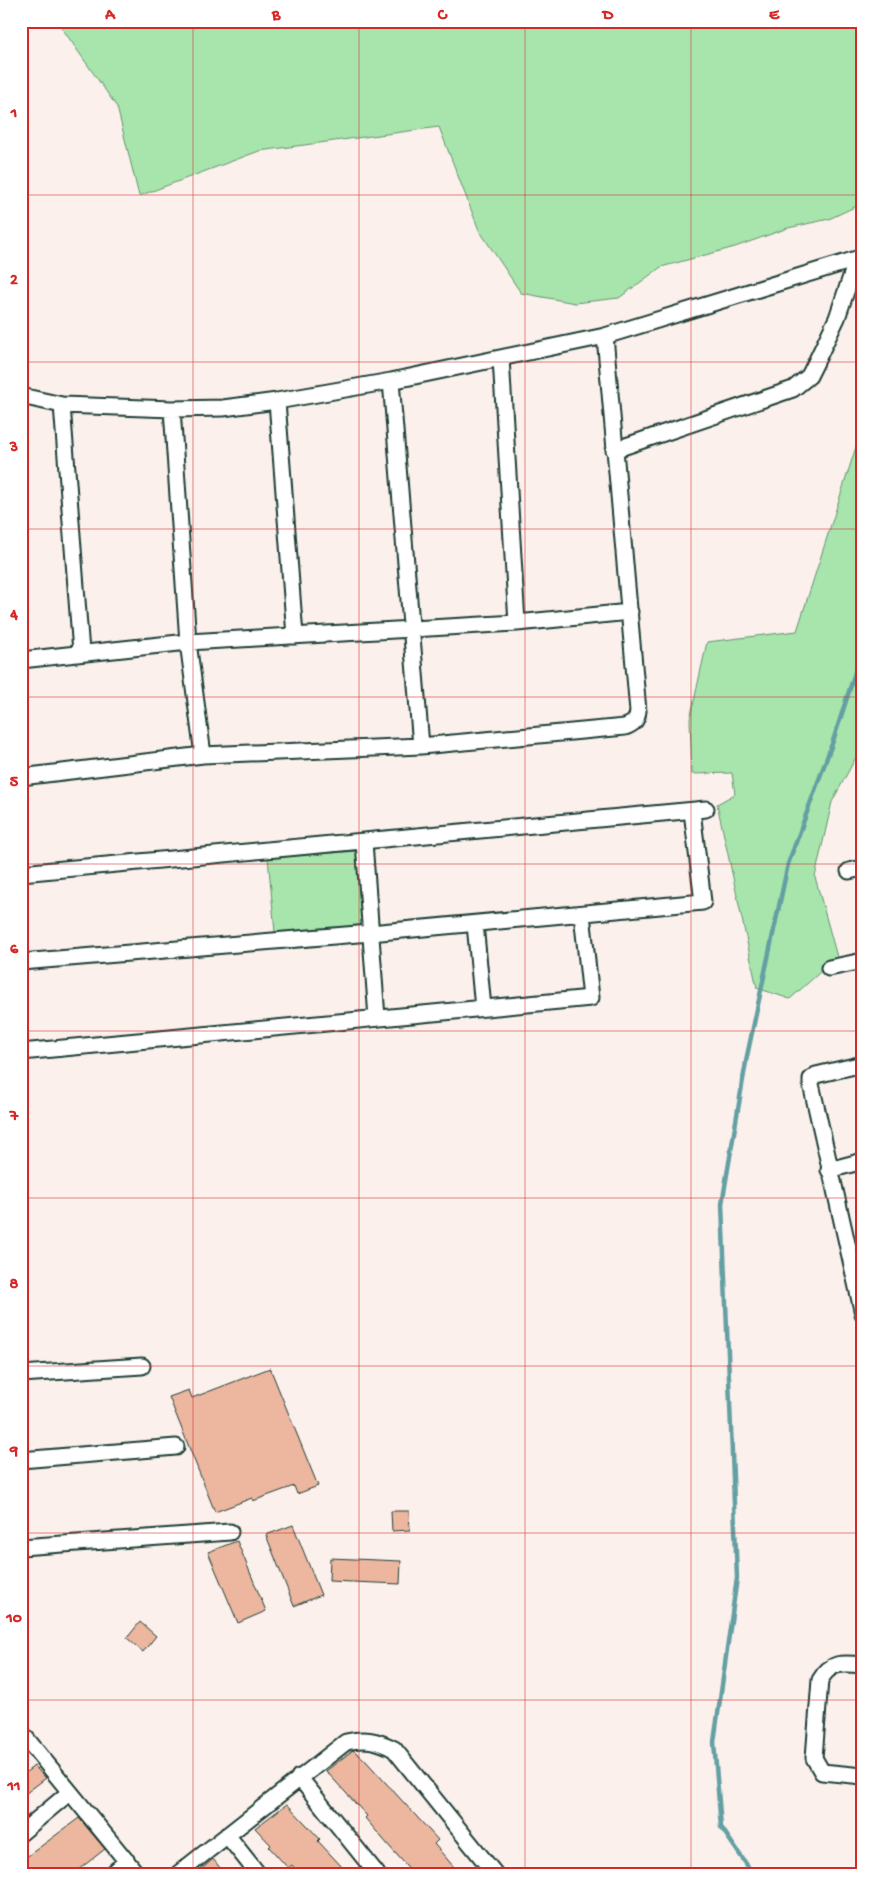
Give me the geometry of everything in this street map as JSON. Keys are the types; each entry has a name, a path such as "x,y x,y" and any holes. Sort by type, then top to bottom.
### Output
{"street":[{"path":"21,396 62,404 172,409 223,408 277,401 391,381 605,336 860,258"},
{"path":"614,450 793,389 809,376 836,318 860,258"},
{"path":"21,777 203,755 421,746 624,727 632,724 637,719 638,711 605,336"},
{"path":"501,358 517,623"},
{"path":"391,381 413,628 421,746"},
{"path":"277,401 295,636"},
{"path":"62,404 81,652"},
{"path":"172,409 188,642 203,755"},
{"path":"21,660 81,652 188,642 517,623 630,612"},
{"path":"21,873 699,810 703,902 370,934 21,962"},
{"path":"364,842 377,1018"},
{"path":"21,1052 591,998 582,914"},
{"path":"475,924 483,1008"},
{"path":"829,968 863,960"},
{"path":"863,1064 811,1079 829,1170 857,1258 863,1314"},
{"path":"829,1170 863,1161"},
{"path":"21,1374 142,1366"},
{"path":"21,1460 176,1447"},
{"path":"21,1547 230,1532"},
{"path":"863,1665 836,1664 826,1670 820,1680 814,1758 822,1772 863,1776"},
{"path":"21,1732 137,1874"},
{"path":"178,1874 299,1777 346,1742 362,1739 379,1742 394,1749 495,1874"},
{"path":"299,1777 377,1874"},
{"path":"21,1833 70,1792"},
{"path":"227,1835 258,1874"},
{"path":"112,1874 127,1861"}],"green space":[{"path":"57,21 863,21 863,203 829,219 788,228 735,247 661,267 619,298 575,303 521,293 479,230 439,127 259,151 139,196 117,107"},
{"path":"863,425 863,749 855,759 832,802 815,877 837,957 790,999 757,988 717,804 735,794 732,773 692,774 690,719 707,642 797,631"},
{"path":"357,851 363,925 275,932 268,858"}],"building":[{"path":"270,1368 318,1486 297,1494 294,1486 253,1501 252,1498 215,1512 169,1397 189,1390 192,1398"},
{"path":"391,1511 409,1511 410,1530 392,1531"},
{"path":"293,1525 321,1595 294,1606 266,1535"},
{"path":"237,1541 266,1611 238,1623 208,1552"},
{"path":"330,1558 401,1561 400,1584 329,1581"},
{"path":"140,1622 156,1636 143,1652 127,1638"},
{"path":"353,1750 364,1759 438,1840 434,1844 460,1874 414,1874 389,1846 365,1818 367,1816 326,1771"},
{"path":"34,1766 46,1778 21,1797 21,1776"},
{"path":"287,1804 320,1839 318,1841 343,1868 336,1874 299,1874 292,1865 288,1868 269,1847 271,1845 255,1828"},
{"path":"79,1818 105,1849 73,1874 21,1874 21,1861"},
{"path":"213,1859 225,1874 196,1874"}],"waterway":[{"path":"753,1874 721,1827 714,1742 737,1578 722,1204 747,1056 788,864 833,741 863,648"}]}
